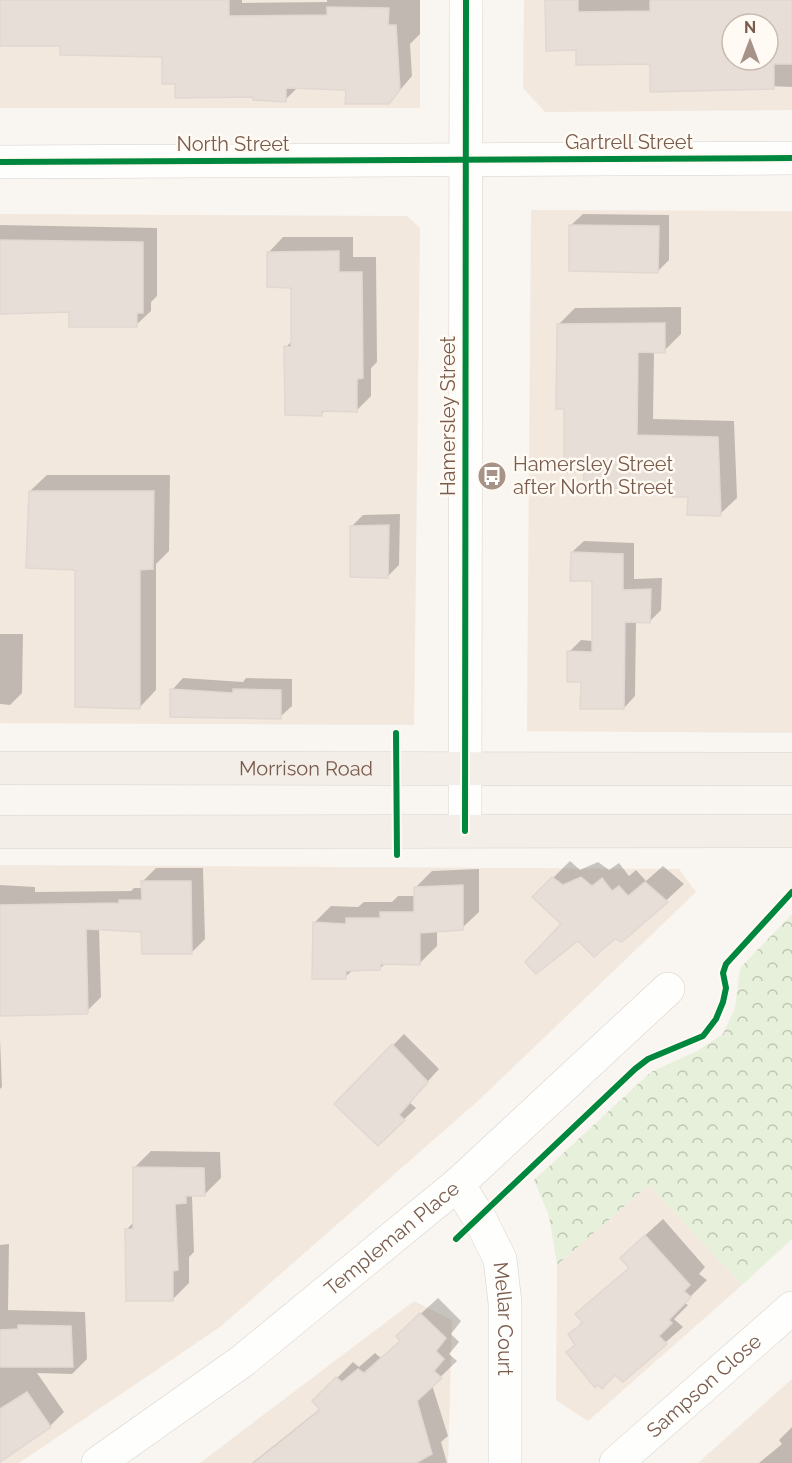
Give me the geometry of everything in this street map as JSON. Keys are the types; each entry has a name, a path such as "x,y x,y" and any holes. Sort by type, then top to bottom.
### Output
{"main road":[{"name":"Morrison Road","path":"0,768 792,769"},
{"path":"0,832 792,831"}],"street":[{"name":"Hamersley Street","path":"465,831 466,0"},
{"name":"Gartrell Street","path":"465,160 792,158"},
{"name":"North Street","path":"0,162 465,160"},
{"name":"Templeman Place","path":"98,1463 241,1362 458,1184 668,989"},
{"name":"Mellar Court","path":"458,1184 481,1221 500,1259 505,1303 505,1463"},
{"name":"Sampson Close","path":"616,1463 792,1308"}],"shaded area":[{"path":"0,0 420,0 420,108 0,108"},
{"path":"524,0 792,0 792,110 545,112 523,88"},
{"path":"531,210 792,211 792,733 527,731"},
{"path":"0,214 407,216 420,228 414,725 0,723"},
{"path":"0,865 679,869 696,892 479,1100 220,1327 19,1463 0,1463"},
{"path":"649,1185 742,1285 588,1421 556,1400 557,1265"},
{"path":"414,1301 452,1320 448,1463 200,1463"},
{"path":"792,1379 792,1463 698,1463"}],"green space":[{"path":"792,914 792,1239 742,1285 649,1185 557,1265 549,1216 534,1180 651,1072 697,1051 723,1034 735,1008 740,968"}],"building":[{"path":"0,0 229,0 229,16 327,15 327,7 389,8 388,25 396,25 400,90 389,104 345,104 346,90 286,88 286,102 253,100 253,97 175,98 175,84 162,84 162,57 60,55 60,46 0,46"},
{"path":"545,0 578,0 578,12 650,11 650,0 792,0 792,64 780,64 780,12 720,12 720,72 774,72 774,89 650,92 650,64 576,65 576,50 546,51"},
{"path":"569,225 659,226 658,273 569,271"},
{"path":"0,240 143,242 143,313 137,313 137,327 69,327 69,312 0,314"},
{"path":"339,251 339,272 362,272 363,378 357,379 357,412 322,411 322,416 285,415 284,346 291,347 291,288 267,287 267,252"},
{"path":"665,323 665,353 638,352 637,435 718,437 721,516 687,515 688,497 671,497 671,489 583,488 584,472 564,472 564,409 556,409 557,324"},
{"path":"29,491 154,491 153,569 140,570 140,709 75,707 75,570 26,568"},
{"path":"389,525 388,578 350,577 350,526"},
{"path":"571,552 623,554 623,590 651,589 650,623 625,622 624,709 580,709 581,682 567,682 567,651 592,652 592,581 570,581"},
{"path":"170,689 233,693 233,689 281,690 281,719 170,717"},
{"path":"552,877 563,885 581,877 592,886 602,878 612,891 619,886 628,896 645,882 668,902 622,942 615,939 594,957 578,941 536,974 525,962 561,924 532,897"},
{"path":"141,881 191,881 192,954 142,954 141,932 86,929 87,1014 0,1016 0,905 119,903 119,900 142,900"},
{"path":"463,885 463,930 420,933 420,965 381,964 380,970 346,971 346,979 312,979 313,922 346,924 346,918 380,918 380,912 414,912 414,887"},
{"path":"392,1044 428,1082 399,1115 405,1120 378,1146 334,1104"},
{"path":"133,1167 204,1168 205,1196 186,1196 186,1203 175,1204 178,1270 173,1271 173,1301 126,1301 125,1229 133,1229"},
{"path":"645,1235 690,1285 684,1291 691,1297 669,1320 672,1323 659,1336 667,1344 623,1382 615,1375 602,1389 598,1385 595,1388 566,1352 575,1345 568,1334 583,1323 575,1314 629,1268 620,1258"},
{"path":"420,1313 446,1338 436,1351 444,1359 434,1371 442,1378 417,1401 432,1454 416,1463 254,1463 320,1410 312,1401 336,1377 342,1382 358,1369 364,1373 400,1341 396,1336"},
{"path":"18,1325 71,1326 73,1367 0,1367 0,1330 18,1329"},
{"path":"27,1392 51,1427 0,1462 0,1409"}],"cycle path":[{"path":"465,831 466,0"},
{"path":"0,162 792,158"},
{"path":"396,733 397,855"},
{"path":"456,1239 635,1069 648,1059 703,1036 716,1019 723,1002 726,988 723,973 726,964 792,892"}],"place":[{"name":"Hamersley Street after North Street","path":"492,476"}]}
